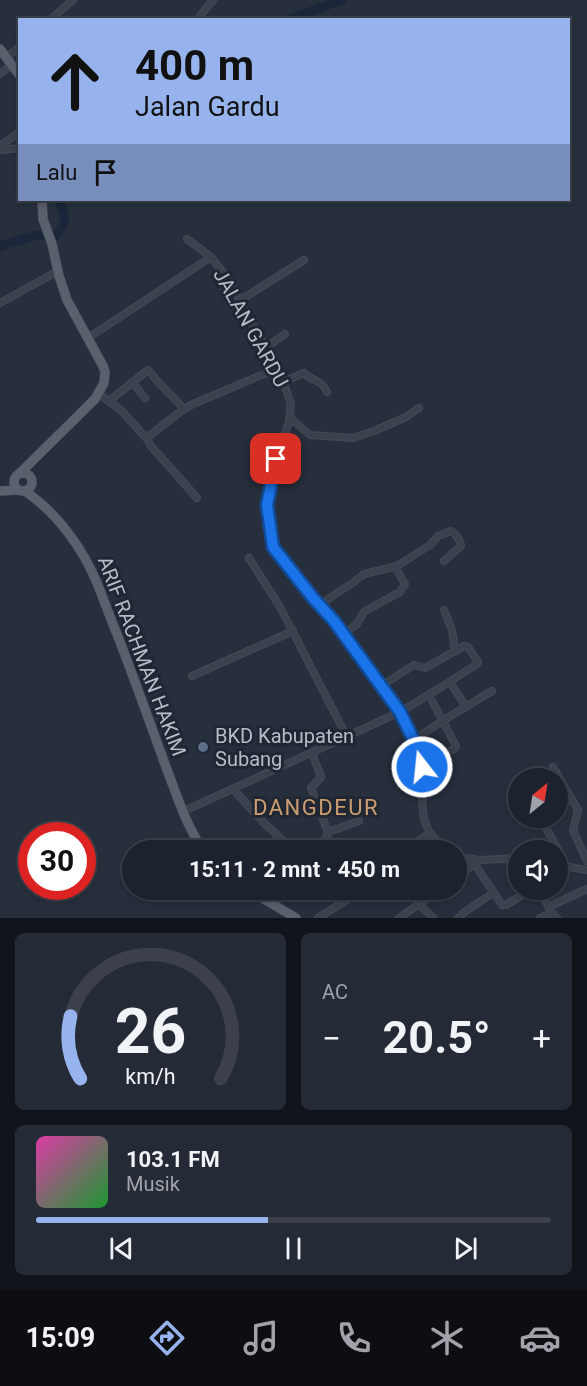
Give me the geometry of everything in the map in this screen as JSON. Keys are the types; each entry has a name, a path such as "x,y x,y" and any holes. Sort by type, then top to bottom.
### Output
{"main road":[{"path":"6,57 18,73"},
{"path":"0,491 20,476 95,399 104,383 103,366 67,300 43,219 42,201"},
{"path":"20,476 15,486 25,489"},
{"path":"20,476 32,479 25,489"},
{"path":"0,491 25,489"},
{"name":"ARIF RACHMAN HAKIM","path":"25,489 65,530 78,547 97,582 182,812 197,840"},
{"path":"265,900 296,918"}],"street":[{"path":"52,18 73,0"},
{"path":"199,18 213,0"},
{"path":"0,74 6,57"},
{"path":"0,148 18,134"},
{"path":"0,148 18,148"},
{"name":"JALAN GARDU","path":"187,239 211,257 229,280 283,382 291,404 290,418 276,459 268,498 267,511 273,547 334,621 381,686 396,714 414,740 420,753 422,767 423,821 430,833"},
{"path":"87,338 211,257"},
{"path":"239,301 304,260"},
{"path":"0,303 58,271"},
{"path":"265,348 285,334"},
{"path":"146,437 184,409 276,369"},
{"path":"109,401 147,370 150,370 161,386 184,409"},
{"path":"283,382 302,373 309,379 318,381 327,392"},
{"path":"132,382 146,398"},
{"path":"99,394 122,411 197,498"},
{"path":"290,418 310,435 353,438 406,417 419,408"},
{"path":"319,605 364,574 395,567 428,546 438,536 451,531 461,546 444,561"},
{"path":"249,558 293,631 347,737"},
{"path":"343,634 356,625 364,611 402,590 405,584 395,567"},
{"path":"444,610 452,630 456,651"},
{"path":"192,676 293,631"},
{"path":"182,812 396,714 478,663 466,646 425,668 414,665 381,686"},
{"path":"450,682 466,707"},
{"path":"414,740 492,692"},
{"path":"422,767 455,748 429,695"},
{"path":"312,753 321,777 310,788 331,840"},
{"path":"232,789 282,840"},
{"path":"568,793 578,810 573,828 587,861"},
{"path":"323,840 328,834 359,821"},
{"path":"419,840 430,833 436,840"},
{"path":"467,859 476,861 508,859"},
{"path":"467,868 476,861"},
{"path":"476,861 501,904 504,906 514,900"},
{"path":"568,866 587,870"},
{"path":"540,918 552,913 587,889"},
{"path":"458,918 493,893"},
{"path":"270,903 273,900"},
{"path":"318,918 346,900"},
{"path":"418,900 433,918"},
{"path":"399,918 424,900"}],"waterway":[{"path":"292,18 342,0"},
{"path":"0,246 37,235 55,236 64,223 59,201"}],"place":[{"name":"BKD Kabupaten Subang","path":"203,747"}],"district":[{"name":"DANGDEUR","path":"316,807"}],"route":[{"path":"276,459 267,505 273,547 334,621 400,712 420,753 422,767"}]}
